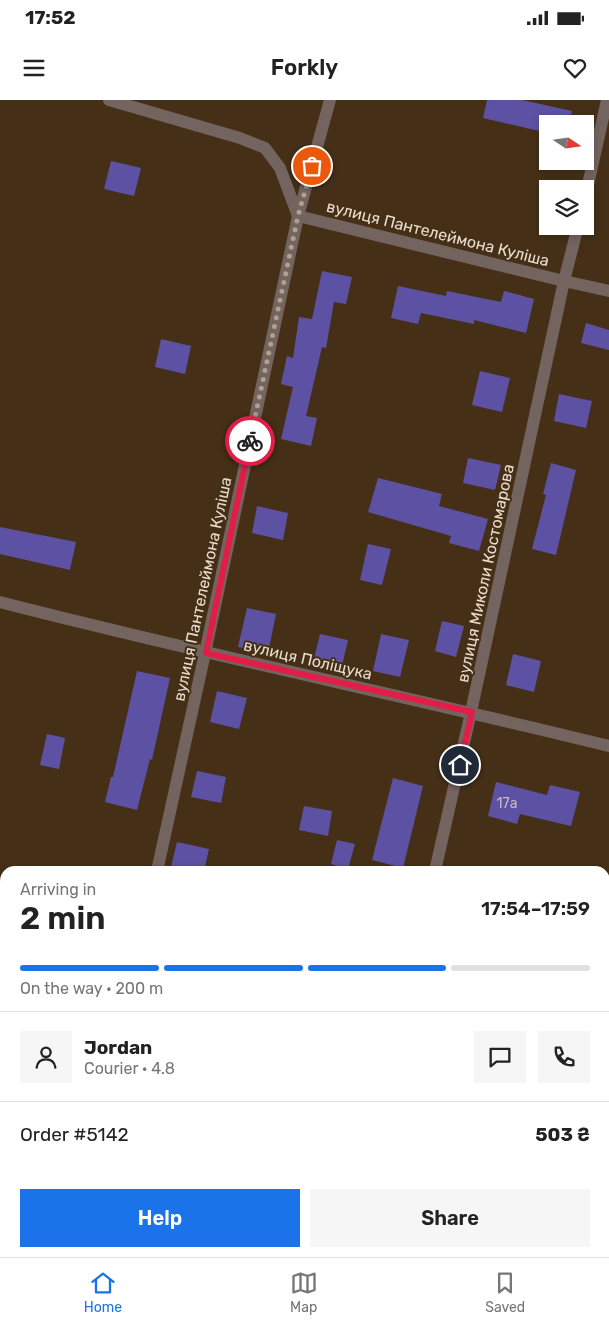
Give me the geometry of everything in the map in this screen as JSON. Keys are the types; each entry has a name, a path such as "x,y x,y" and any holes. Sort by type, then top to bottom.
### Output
{"street":[{"path":"109,100 240,138 264,148 280,168 298,216"},
{"path":"298,216 330,100"},
{"path":"589,180 607,100"},
{"name":"вулиця Пантелеймона Куліша","path":"158,866 206,653 298,216 609,291"},
{"name":"вулиця Миколи Костомарова","path":"436,866 472,712 564,281 576,235"},
{"name":"вулиця Поліщука","path":"0,602 206,653 472,712 609,746"}],"building":[{"path":"487,100 522,100 572,111 571,115 539,115 539,131 483,118"},
{"path":"111,161 141,168 134,196 104,189"},
{"path":"322,271 352,277 346,304 334,302 326,348 322,347 306,416 317,418 311,446 281,439 293,387 281,384 287,356 293,358 299,317 312,319"},
{"path":"398,286 446,296 447,291 501,302 504,291 534,299 526,333 474,320 474,324 421,313 418,324 391,318"},
{"path":"586,323 609,330 609,350 581,343"},
{"path":"161,339 191,346 185,374 155,367"},
{"path":"480,371 510,378 502,412 472,405"},
{"path":"559,394 592,401 586,428 554,421"},
{"path":"468,458 501,465 495,490 463,483"},
{"path":"551,463 576,470 556,555 532,549 546,495 543,494"},
{"path":"378,478 442,494 439,506 488,519 479,551 449,543 451,536 368,512"},
{"path":"257,506 288,513 283,540 252,533"},
{"path":"0,527 76,542 70,570 0,554"},
{"path":"368,544 391,549 382,585 360,580"},
{"path":"247,608 276,614 268,653 238,647"},
{"path":"442,621 464,626 456,657 435,651"},
{"path":"320,634 348,640 341,670 313,663"},
{"path":"381,634 409,640 400,677 373,671"},
{"path":"513,654 541,661 534,692 506,685"},
{"path":"137,671 170,678 152,760 150,759 137,810 105,802 111,777 113,777"},
{"path":"217,691 247,698 239,729 210,722"},
{"path":"47,734 65,738 59,769 40,765"},
{"path":"197,771 226,777 221,803 191,797"},
{"path":"393,778 423,786 403,866 395,866 372,860"},
{"path":"496,782 547,795 550,785 580,792 571,826 520,814 517,824 488,816"},
{"path":"304,806 332,811 328,836 299,830"},
{"path":"337,840 355,844 349,866 331,864"},
{"path":"177,842 209,849 205,866 171,866"}],"way so far":[{"path":"250,441 298,216 312,166"}],"route":[{"path":"250,441 206,653 472,712 460,765"}]}
